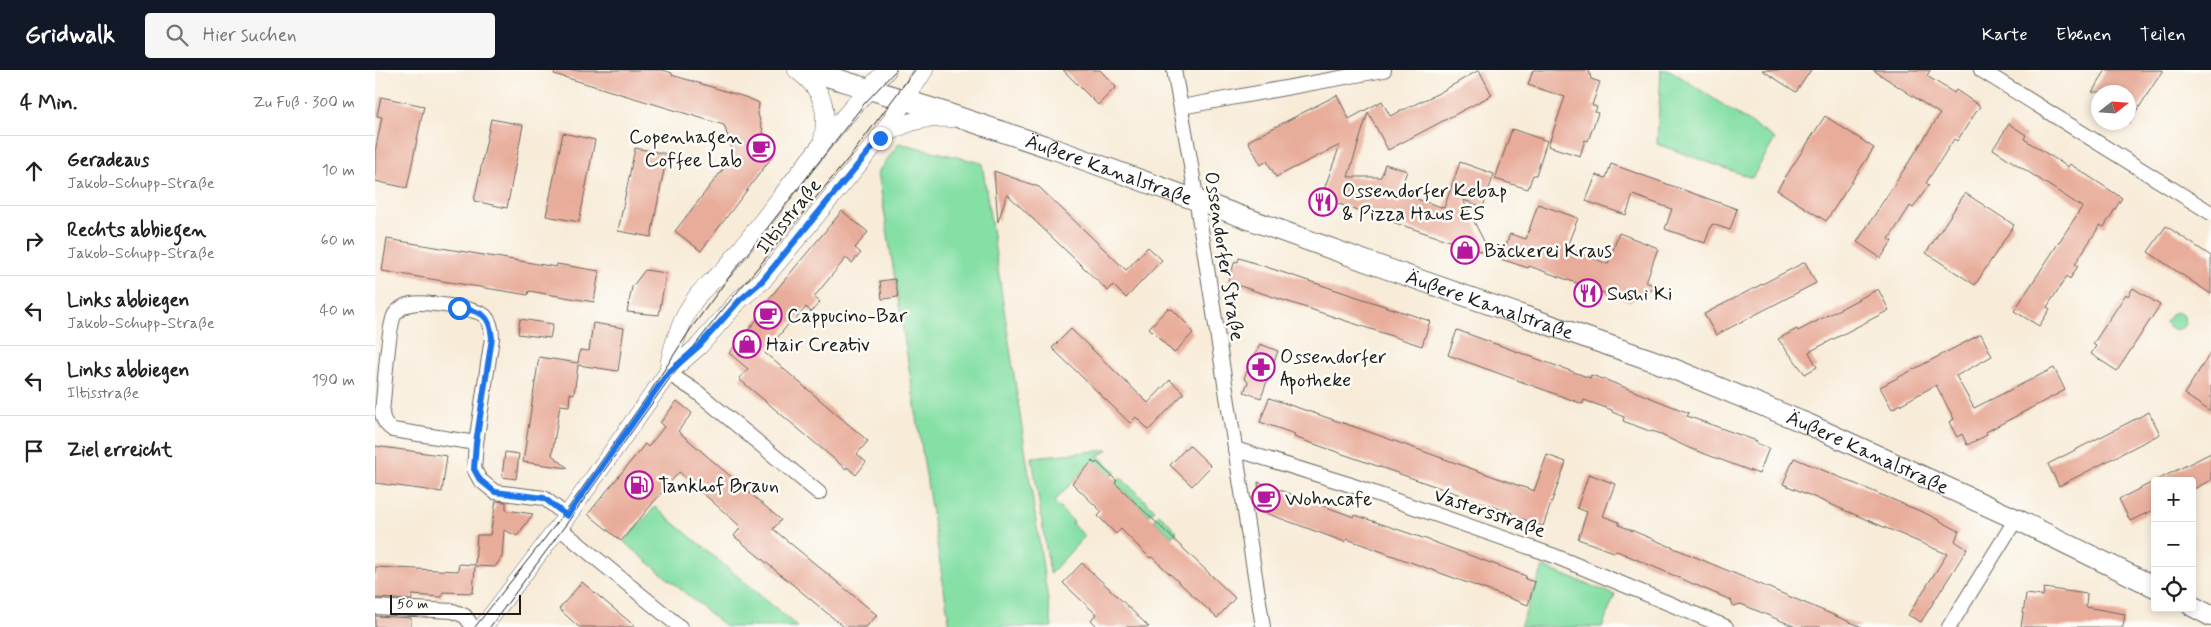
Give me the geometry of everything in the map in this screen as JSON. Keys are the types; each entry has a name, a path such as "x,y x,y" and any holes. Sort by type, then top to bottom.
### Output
{"main road":[{"name":"Äußere Kanalstraße","path":"807,70 964,118 1382,267 1654,361 1810,425 2016,519 2151,584"},
{"path":"2196,608 2211,616"}],"street":[{"path":"797,70 813,84 824,106 827,118 822,144"},
{"name":"Iltisstraße","path":"668,373 671,351 697,296 729,266 822,144 887,70"},
{"name":"Iltisstraße","path":"483,627 563,521 668,373 699,346 740,300 762,281 880,138 924,70"},
{"name":"Ossendorfer Straße","path":"1174,70 1263,627"},
{"path":"1181,107 1384,70"},
{"path":"1981,70 2211,213"},
{"path":"880,138 910,121 932,118 964,118"},
{"path":"476,443 393,430 383,420 382,412 392,318 403,306 412,303 424,303 476,310 485,316 489,323 492,338 476,443 474,469 480,480 495,492 544,498 563,521 680,627"},
{"path":"668,373 697,392 819,493"},
{"name":"Vastersstraße","path":"1235,449 1351,485 1552,555 1726,627"},
{"path":"1949,627 2016,519"},
{"path":"375,607 453,611 465,616 473,627"}],"green space":[{"path":"1661,70 1670,70 1775,139 1752,178 1657,144"},
{"path":"899,143 982,163 1052,627 950,627 878,172"},
{"path":"2177,312 2184,316 2185,325 2180,329 2174,329 2165,322 2173,313"},
{"path":"1108,450 1098,456 1116,472 1110,478 1092,461 1054,502 1074,522 1072,524 1085,536 1050,574 1032,457"},
{"path":"1120,477 1155,510 1149,515 1115,483"},
{"path":"655,507 798,627 726,627 624,542"},
{"path":"1159,514 1177,531 1172,537 1154,520"},
{"path":"1543,567 1615,595 1602,627 1520,627"}],"building":[{"path":"555,70 663,70 672,73 672,75 748,98 759,103 758,114 767,145 775,153 701,251 675,231 734,155 724,125 554,74"},
{"path":"1063,70 1100,70 1116,87 1098,105"},
{"path":"1479,70 1492,95 1388,150 1368,112 1348,177 1381,177 1385,164 1407,171 1399,193 1444,208 1460,162 1494,174 1483,207 1463,200 1491,255 1321,198 1340,145 1276,177 1267,161 1261,165 1248,141 1337,95 1349,119 1382,101 1390,116 1439,93"},
{"path":"1533,70 1589,70 1591,79 1600,82 1592,105 1597,107 1595,112 1598,113 1588,141 1585,140 1580,156 1548,146 1565,97 1528,85"},
{"path":"1762,70 1811,70 1796,92"},
{"path":"1873,70 1930,70 1927,76 1954,93 1956,90 1980,106 1957,141 1954,139 1926,183 1929,185 1913,208 1910,206 1889,239 1892,241 1881,258 1857,242 1940,114"},
{"path":"2106,70 2163,70 2136,112 2136,85 2096,85"},
{"path":"381,97 424,106 407,188 375,181 375,152 382,117 377,116"},
{"path":"1825,116 1874,148 1826,221 1777,190"},
{"path":"491,119 523,125 507,208 474,201"},
{"path":"2009,124 2026,135 2024,139 2068,167 2070,164 2122,198 2104,227 2100,225 2075,264 2078,266 2070,279 2067,276 2047,307 2050,309 2039,326 2014,311 2082,207 1993,149"},
{"path":"1512,129 1547,141 1536,175 1533,175 1528,189 1495,179"},
{"path":"563,133 595,140 579,222 546,216"},
{"path":"635,148 667,154 651,237 618,231"},
{"path":"1611,164 1737,209 1730,230 1712,224 1705,243 1665,229 1672,209 1633,195 1626,215 1586,201 1596,175 1606,178"},
{"path":"994,171 1039,187 1126,270 1148,247 1162,260 1126,298 1113,285 1108,291 1007,194 998,222"},
{"path":"1965,193 2014,225 1975,285 1926,253"},
{"path":"1538,204 1578,218 1566,249 1608,264 1619,233 1658,248 1646,282 1657,287 1629,302 1529,266 1528,268 1501,259 1510,234 1526,239"},
{"path":"842,211 868,232 855,248 861,253 852,263 846,258 814,297 820,302 811,312 806,307 793,323 791,321 765,353 868,441 857,454 866,462 856,475 847,467 846,469 739,379 748,369 729,353 770,304 767,301"},
{"path":"2166,226 2211,256 2211,294 2148,252"},
{"path":"387,239 556,267 557,264 599,271 594,302 529,291 528,295 382,271"},
{"path":"1239,258 1430,321 1422,346 1228,282 1235,261 1238,262"},
{"path":"1805,262 1816,283 1716,335 1704,314"},
{"path":"645,270 666,273 659,315 627,312 632,287"},
{"path":"895,279 898,297 882,299 880,281"},
{"path":"2133,288 2160,305 2117,371 2091,354 2096,346 2093,344 2126,294 2128,296"},
{"path":"1878,289 1889,310 1809,352 1817,367 1805,374 1778,339 1797,329 1798,331"},
{"path":"1168,308 1172,309 1189,326 1193,333 1174,353 1149,328"},
{"path":"520,319 553,324 550,338 518,334"},
{"path":"593,323 624,328 618,371 578,365 574,394 570,393 569,406 560,405 552,455 568,468 523,462 539,357 578,363 580,350 589,351"},
{"path":"1071,329 1148,403 1170,380 1184,393 1149,430 1136,417 1130,423 1052,348"},
{"path":"1457,330 1590,378 1591,375 1606,380 1689,413 1687,416 1757,441 1756,443 1769,448 1759,474 1689,448 1653,431 1623,421 1624,417 1612,412 1612,410 1584,400 1583,404 1448,355"},
{"path":"1981,334 1992,356 1956,376 1974,408 2054,368 2065,390 1986,432 1987,435 1967,445 1962,434 1957,437 1949,422 1954,419 1936,385 1892,409 1880,387"},
{"name":"Ossendorfer Apotheke","path":"1260,344 1278,351 1261,398 1244,392 1248,382 1244,378"},
{"path":"2211,352 2211,412 2184,394"},
{"path":"1269,398 1534,491 1547,455 1566,462 1543,526 1511,515 1512,513 1294,437 1295,434 1260,422"},
{"path":"677,401 692,413 678,431 781,520 773,529 877,615 866,627 844,627 734,536 741,527 679,472 621,541 588,514 645,444 648,447 664,427 660,423"},
{"path":"2149,412 2160,434 2059,486 2048,464"},
{"path":"1189,445 1211,466 1192,486 1170,465"},
{"path":"375,446 447,456 442,492 375,483"},
{"path":"505,452 519,454 516,479 502,477"},
{"path":"2211,453 2211,480 2196,488 2196,477 2163,477"},
{"path":"1794,458 1927,514 1959,531 1955,541 1967,549 1921,622 1908,615 1947,554 1783,484"},
{"path":"1093,461 1095,464 1097,462 1117,481 1115,483 1235,598 1217,618 1152,557 1150,558 1121,529 1116,534 1098,516 1102,512 1072,483"},
{"path":"1589,474 1615,484 1603,516 1619,522 1619,525 1862,627 1796,627 1741,604 1733,606 1731,600 1617,551 1614,552 1578,539 1587,512 1577,508"},
{"path":"1258,482 1354,517 1355,515 1423,538 1526,576 1525,579 1535,582 1528,605 1347,539 1345,542 1263,512"},
{"path":"2151,483 2151,511 2130,521 2119,499"},
{"path":"496,501 506,502 506,510 533,514 517,536 504,530 502,557 495,567 475,566 473,593 443,592 442,597 412,595 412,600 375,598 375,567 458,571 459,564 475,565 477,535 490,535"},
{"path":"1082,563 1149,627 1098,627 1091,620 1096,614 1063,583"},
{"path":"582,582 636,627 579,627 559,609"},
{"path":"2044,588 2087,594 2086,607 2125,614 2123,627 2021,627 2026,594 2043,596"},
{"path":"375,616 411,618 411,627 375,627"}],"tram line":[{"path":"475,627 564,514 646,398 690,330 726,281 864,104 896,70"},
{"path":"490,627 570,519 672,375 720,313 852,154 915,70"}],"place":[{"name":"Copenhagen Coffee Lab","path":"761,148"},
{"name":"Ossendorfer Kebap & Pizza Haus ES","path":"1323,202"},
{"name":"Bäckerei Kraus","path":"1465,250"},
{"name":"Sushi Ki","path":"1588,293"},
{"name":"Cappucino-Bar","path":"768,315"},
{"name":"Hair Creativ","path":"747,344"},
{"name":"Ossendorfer Apotheke","path":"1261,367"},
{"name":"Tankhof Braun","path":"639,485"},
{"name":"Wohncafe","path":"1266,498"}],"route":[{"path":"459,308 476,310 485,316 489,323 492,338 476,443 474,469 480,480 495,492 544,498 567,516 668,373 699,346 724,316 762,281 880,138"}]}
